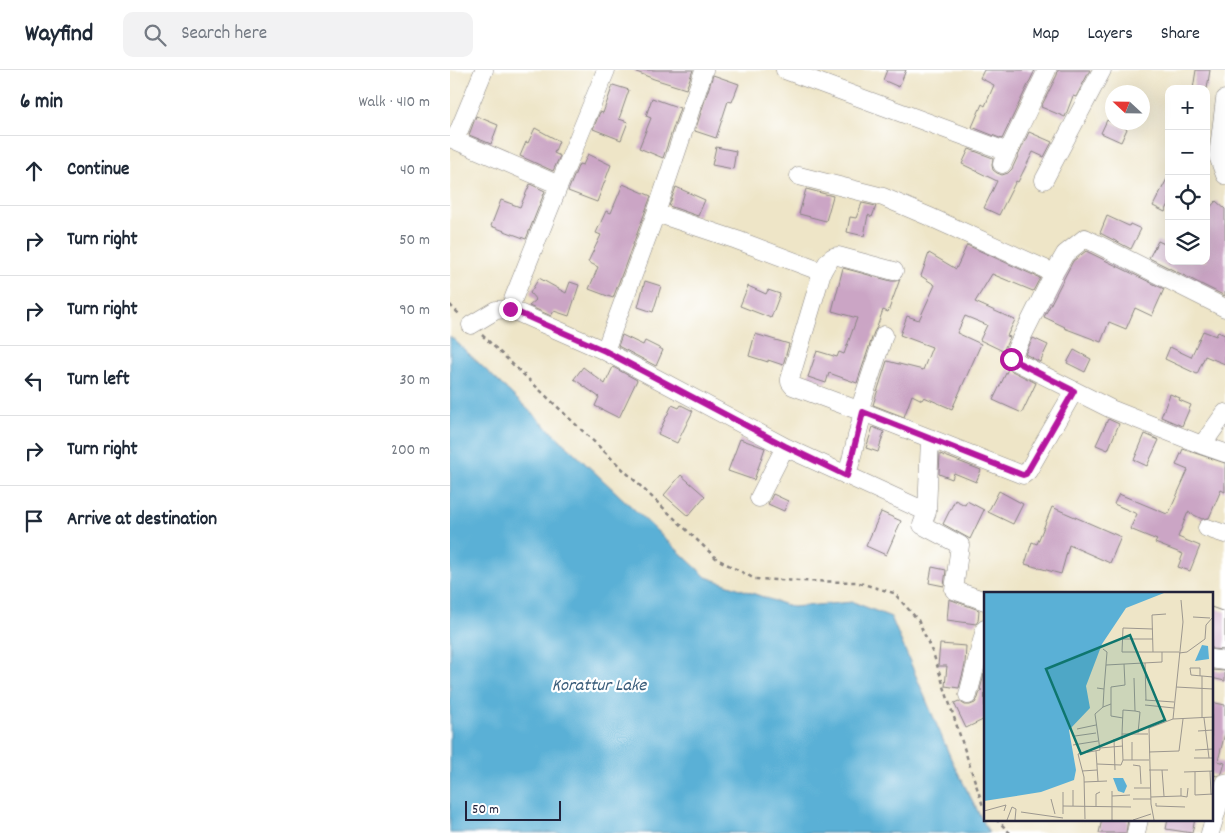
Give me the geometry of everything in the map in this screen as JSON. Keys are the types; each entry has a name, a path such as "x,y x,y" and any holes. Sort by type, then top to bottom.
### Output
{"street":[{"path":"484,70 452,139 559,185"},
{"path":"510,309 534,245 606,70"},
{"path":"605,351 656,213 704,70"},
{"path":"784,70 1005,158 1047,70"},
{"path":"1044,180 1102,70"},
{"path":"1225,99 1218,156 1225,175"},
{"path":"799,176 883,197 1054,274"},
{"path":"656,213 737,240 822,272"},
{"path":"1225,308 1085,238 1065,254 1011,359 1111,409 1225,453"},
{"path":"894,271 838,256 834,256 828,262 822,272 790,382 793,386 1023,475 1026,474 1074,391"},
{"path":"471,325 496,310 510,309 605,351 785,446 927,512"},
{"path":"847,476 861,412 884,336"},
{"path":"1202,444 1225,413"},
{"path":"930,438 927,512 922,525 960,545 954,590 984,601"},
{"path":"759,498 785,446"},
{"path":"1207,528 1225,534"},
{"path":"968,695 984,634"},
{"path":"1212,659 1225,661"},
{"path":"1210,833 1225,783"},
{"path":"1136,833 1139,820"}],"path":[{"path":"450,305 717,558 755,579 856,582 894,593 918,620 934,656 984,807"},
{"path":"997,820 1010,833"}],"water":[{"name":"Korattur Lake","path":"450,336 706,577 792,607 853,602 891,617 952,761 989,833 450,833"}],"building":[{"path":"634,70 693,70 686,89 654,79"},
{"path":"887,70 906,70 899,87 883,80"},
{"path":"984,70 1035,70 1002,139 972,127 982,104 985,106 994,85 980,78"},
{"path":"1058,70 1090,70 1076,97 1073,96 1065,117 1041,107"},
{"path":"1196,70 1210,70 1208,85 1194,85"},
{"path":"713,75 739,84 732,102 728,101 716,138 695,131"},
{"path":"613,85 629,90 619,119 628,122 621,140 593,129 600,112 603,113"},
{"path":"652,98 680,108 663,158 639,148 651,118 646,116"},
{"path":"476,116 498,125 491,144 469,135"},
{"path":"1105,124 1105,130 1127,130 1121,142 1101,133"},
{"path":"535,128 559,141 554,153 560,156 553,171 520,156"},
{"path":"1029,132 1052,142 1044,157 1033,152 999,215 984,208 997,181 962,164 969,149 993,158 993,170 1002,175 1012,169"},
{"path":"716,147 736,151 733,169 712,165"},
{"path":"588,154 611,165 597,202 568,191 579,164 583,165"},
{"path":"1165,183 1165,212 1153,206"},
{"path":"530,184 545,191 526,239 491,226 501,200 520,207"},
{"path":"623,184 651,196 613,298 589,289 598,267 588,262 601,235 596,233 606,211 611,213"},
{"path":"676,187 705,200 698,216 669,206"},
{"path":"806,189 833,196 826,221 799,214"},
{"path":"1216,201 1225,209 1225,296 1149,258 1158,241 1165,244 1165,265 1210,265 1210,208"},
{"path":"862,203 876,206 872,217 868,215 864,236 847,232 850,217 856,218"},
{"path":"1107,216 1141,229 1131,249 1100,233"},
{"path":"967,245 1040,278 1033,291 992,274 975,302 1015,320 1007,336 1010,337 1003,351 980,340 987,325 965,316 957,333 981,344 952,409 924,397 922,400 912,395 904,417 873,405 887,361 923,370 932,347 900,335 907,316 919,320 935,285 921,276 929,253 956,269"},
{"path":"1086,251 1164,289 1152,316 1135,308 1126,329 1109,322 1101,342 1064,328 1044,317 1073,261"},
{"path":"843,268 891,281 900,279 888,312 883,310 857,383 829,373 826,383 808,377 817,351 837,357 839,352 844,354 857,318 832,311"},
{"path":"539,278 566,293 570,282 579,285 569,316 554,311 551,316 529,306 536,300 530,293"},
{"path":"645,281 661,286 653,312 638,307"},
{"path":"748,286 766,294 768,290 780,294 771,318 740,306"},
{"path":"1203,331 1216,336 1218,332 1225,335 1225,364 1205,356 1197,374 1165,359 1170,347 1191,357"},
{"path":"755,334 789,344 783,365 749,356"},
{"path":"622,335 643,345 645,341 663,350 656,366 618,346"},
{"path":"1033,338 1048,345 1040,362 1025,354"},
{"path":"1074,350 1091,359 1085,372 1067,363"},
{"path":"583,367 605,384 613,367 637,380 619,418 595,406 599,397 574,379"},
{"path":"1008,369 1036,383 1022,413 993,400"},
{"path":"1170,394 1191,405 1182,426 1161,417"},
{"path":"672,405 679,408 681,405 693,411 677,443 658,434"},
{"path":"1108,419 1119,424 1108,450 1096,445"},
{"path":"873,427 884,432 878,452 866,448"},
{"path":"1145,434 1159,440 1147,466 1134,460"},
{"path":"740,439 765,448 754,480 728,471"},
{"path":"1183,449 1225,463 1225,492 1221,490 1209,518 1202,519 1188,512 1178,537 1200,546 1190,571 1178,567 1183,554 1155,543 1157,540 1130,529 1137,514 1114,504 1119,494 1167,514 1169,513 1188,470 1176,465"},
{"path":"940,454 981,470 976,482 954,473 952,479 939,474"},
{"path":"681,475 705,496 688,516 664,495"},
{"path":"999,491 1023,504 1013,524 988,512"},
{"path":"773,494 788,501 784,511 768,504"},
{"path":"955,500 965,505 967,501 984,510 970,539 943,524"},
{"path":"1052,507 1121,537 1110,563 1069,545 1061,574 1025,564 1032,542 1037,544"},
{"path":"881,512 901,521 886,555 866,546"},
{"path":"932,567 946,570 944,586 929,583"},
{"path":"949,599 979,610 976,624 947,620"},
{"path":"1212,607 1225,612 1225,650 1212,649"},
{"path":"940,644 966,646 965,665 959,688 945,686 947,666 938,666"},
{"path":"1212,670 1225,671 1225,681 1212,678"},
{"path":"984,674 984,719 966,728 954,703 959,701 965,705 970,705 975,703 982,690 980,690"},
{"path":"1212,702 1225,705 1225,733 1218,761 1225,763 1222,773 1217,776 1212,774"},
{"path":"1102,820 1128,820 1126,833 1099,833"},
{"path":"1168,820 1195,820 1192,833 1166,829"}],"route":[{"path":"510,309 605,351 785,446 847,476 863,412 1020,474 1026,474 1074,391 1011,359"}]}
